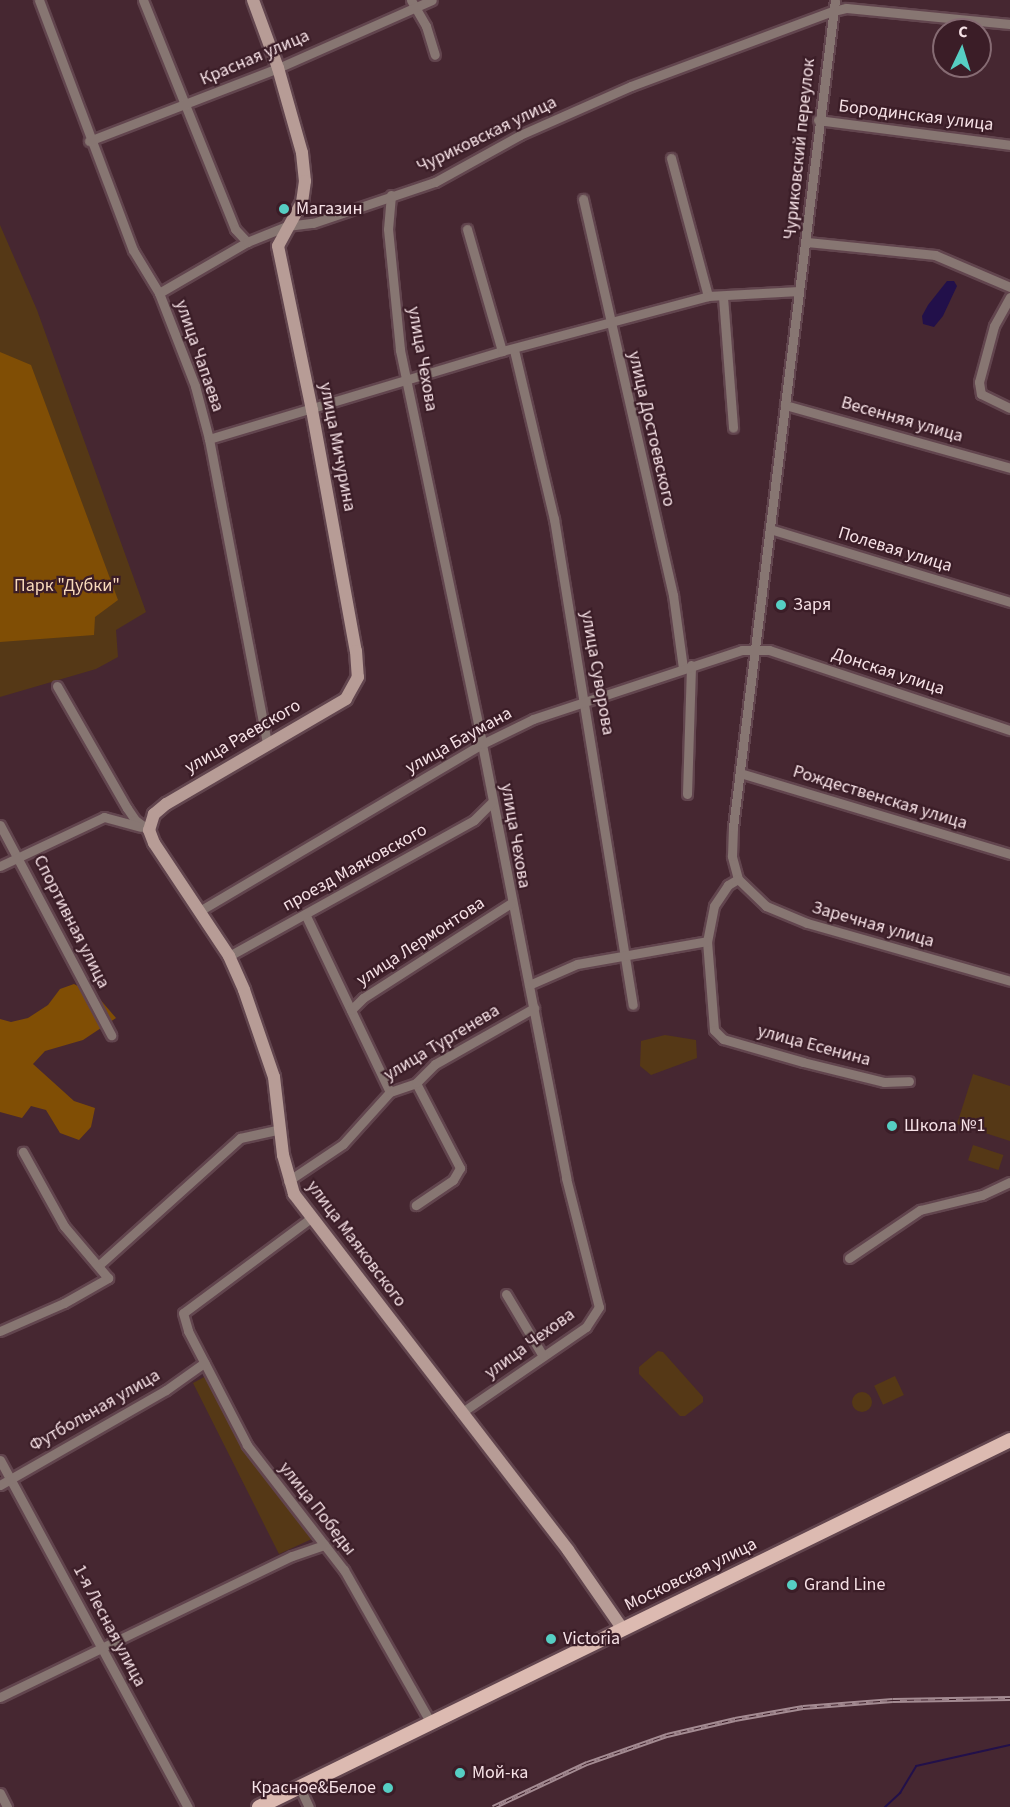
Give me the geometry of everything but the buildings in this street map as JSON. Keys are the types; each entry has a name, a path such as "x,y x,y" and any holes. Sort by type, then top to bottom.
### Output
{"main road":[{"name":"Московская улица","path":"259,1807 1010,1440"}],"street":[{"name":"улица Чапаева","path":"39,0 89,141 133,250 159,293 195,386 209,439 267,742"},
{"path":"143,0 235,229 247,242"},
{"name":"улица Мичурина","path":"254,0 278,68 302,153 305,182 302,202 278,246 312,410 356,651 358,677"},
{"name":"Красная улица","path":"89,141 278,68 412,4 432,0"},
{"name":"Чуриковский переулок","path":"738,879 732,856 740,773 799,291 807,242 818,120 835,0"},
{"path":"412,4 426,26 435,55"},
{"name":"Чуриковская улица","path":"159,293 247,242 287,226 313,223 435,182 520,135 630,86 833,11 846,8 1010,24"},
{"name":"Бородинская улица","path":"818,120 1010,145"},
{"path":"671,158 708,296"},
{"name":"улица Чехова","path":"391,195 388,230 400,350 482,744 566,1179 599,1307 586,1327 461,1413"},
{"name":"улица Достоевского","path":"582,199 673,595 687,667 687,794"},
{"path":"467,229 502,351"},
{"path":"807,242 936,255 977,270 1010,287"},
{"path":"209,439 407,382 502,351 514,350 708,296 723,297 799,291"},
{"path":"723,297 733,428"},
{"path":"1010,297 994,326 979,382 981,394 1010,408"},
{"name":"улица Суворова","path":"514,350 554,519 586,700 633,1005"},
{"name":"Весенняя улица","path":"785,405 1010,468"},
{"name":"Полевая улица","path":"770,529 1010,602"},
{"name":"улица Баумана","path":"201,910 482,744 533,719 687,667 755,650"},
{"name":"Донская улица","path":"755,650 769,650 1010,730"},
{"name":"улица Раевского","path":"149,830 154,814 166,804 267,742 346,699 358,677"},
{"name":"улица Маяковского","path":"57,686 127,808 135,820 149,830 154,843 201,910 229,956 274,1077 288,1181 311,1218 568,1550 622,1628"},
{"name":"Рождественская улица","path":"740,773 1010,854"},
{"name":"проезд Маяковского","path":"229,956 306,916 474,820 492,802"},
{"path":"0,866 104,817 149,830"},
{"name":"Спортивная улица","path":"0,825 19,857 111,1035"},
{"path":"530,985 577,964 624,953 707,941 714,906 728,885 738,879"},
{"name":"Заречная улица","path":"738,879 766,906 807,923 1010,981"},
{"name":"улица Лермонтова","path":"351,1010 363,998 511,903"},
{"path":"306,916 390,1092"},
{"name":"улица Есенина","path":"707,941 714,1030 723,1039 884,1082 909,1081"},
{"name":"улица Тургенева","path":"288,1181 343,1144 390,1092 416,1083 435,1065 534,1008"},
{"path":"416,1083 460,1168 453,1180 416,1205"},
{"path":"99,1265 240,1138 281,1129"},
{"path":"0,1331 64,1303 108,1278 64,1226 23,1152"},
{"path":"849,1258 920,1210 982,1195 1010,1182"},
{"name":"улица Победы","path":"311,1218 183,1313 204,1363 247,1445 344,1570 431,1724"},
{"path":"506,1294 543,1356"},
{"name":"Футбольная улица","path":"0,1485 166,1390 204,1363"},
{"name":"1-я Лесная улица","path":"0,1460 188,1807"},
{"path":"0,1697 292,1556 324,1545"},
{"path":"300,1788 309,1807"},
{"path":"0,1793 7,1807"}],"green space":[{"name":"Парк \"Дубки\"","path":"0,225 37,310 146,612 116,630 118,657 96,669 0,697"},
{"path":"0,352 31,365 118,600 95,617 94,635 0,642"},
{"path":"74,984 98,997 116,1018 83,1040 45,1051 33,1064 74,1101 95,1108 91,1127 79,1140 60,1133 46,1110 31,1106 22,1118 0,1112 0,1019 11,1022 28,1018 48,1005 60,989"},
{"path":"665,1035 696,1040 697,1058 651,1075 640,1066 641,1041"},
{"path":"973,1074 1010,1086 1010,1141 957,1124"},
{"path":"973,1145 1003,1155 998,1170 968,1160"},
{"path":"658,1351 663,1352 703,1397 703,1402 685,1416 680,1416 639,1374 639,1367"},
{"path":"208,1375 245,1448 314,1538 279,1554 193,1383"},
{"path":"895,1376 904,1395 883,1405 874,1386"},
{"path":"862,1392 869,1395 872,1402 869,1409 862,1412 855,1409 852,1402 855,1395"}],"shaded area":[{"path":"947,281 954,281 957,286 943,316 934,327 923,324 922,316 928,305"}],"waterway":[{"path":"885,1807 900,1793 916,1766 1010,1745"}],"railway":[{"path":"493,1807 587,1763 667,1735 735,1719 803,1707 893,1700 1010,1698"}],"place":[{"name":"Магазин","path":"284,209"},
{"name":"Заря","path":"781,605"},
{"name":"Школа №1","path":"892,1126"},
{"name":"Grand Line","path":"792,1585"},
{"name":"Victoria","path":"551,1639"},
{"name":"Мой-ка","path":"460,1773"},
{"name":"Красное&Белое","path":"388,1788"}]}
